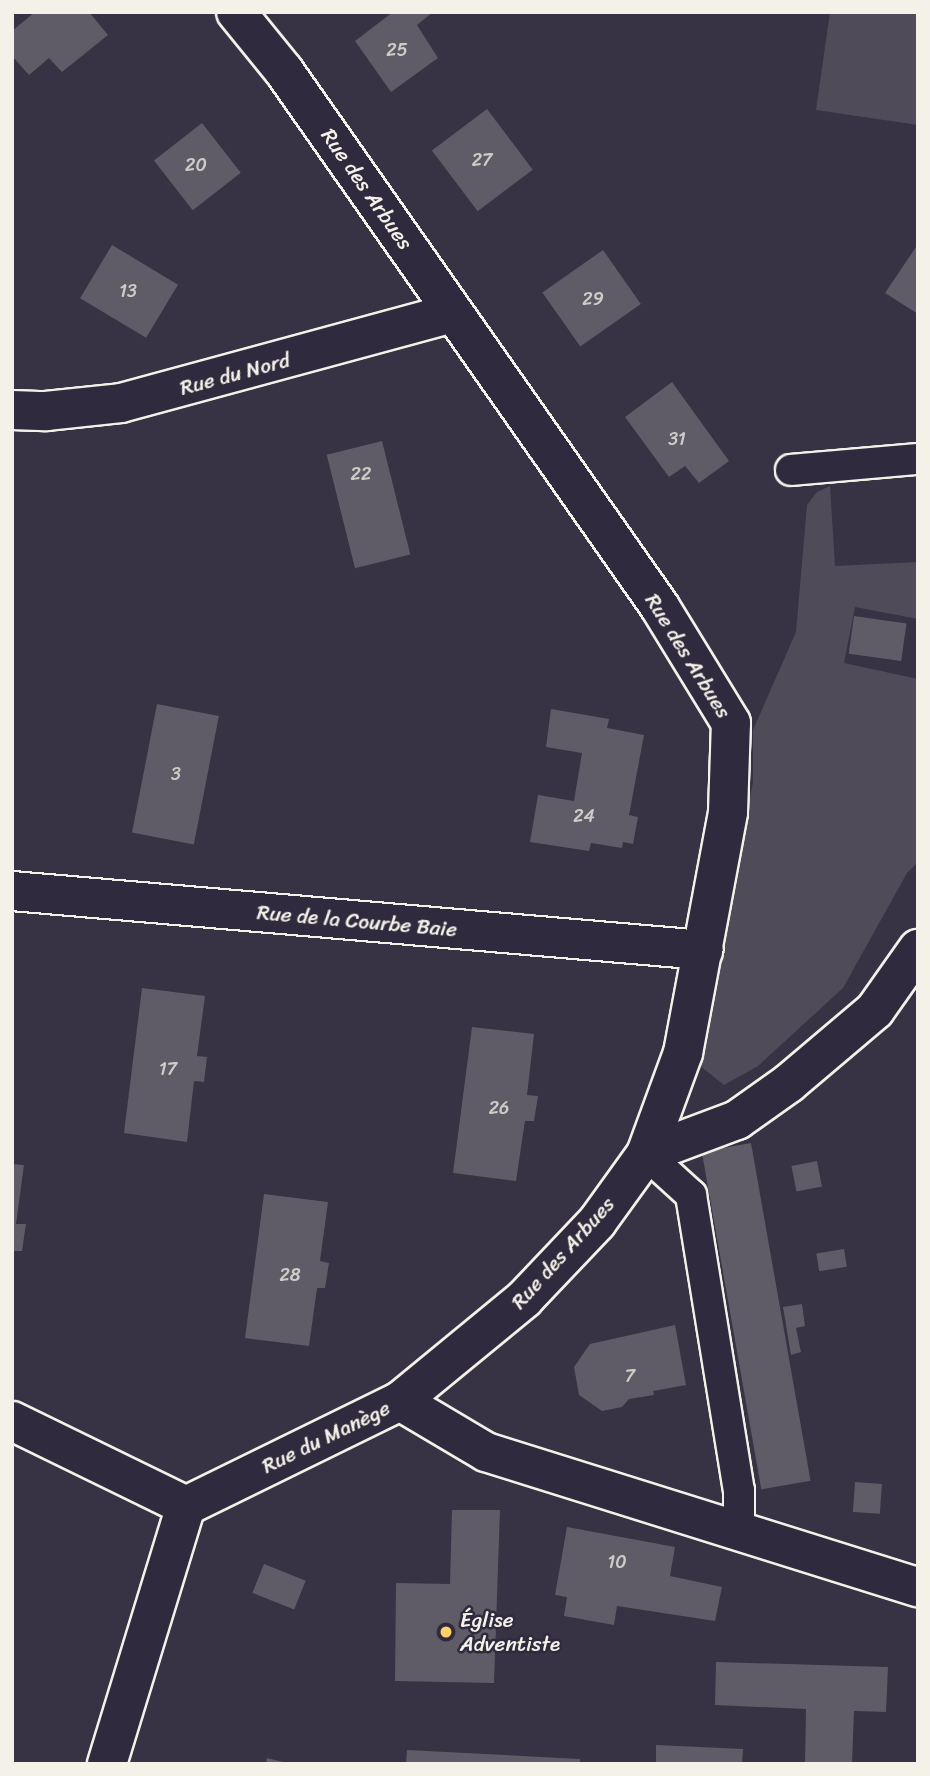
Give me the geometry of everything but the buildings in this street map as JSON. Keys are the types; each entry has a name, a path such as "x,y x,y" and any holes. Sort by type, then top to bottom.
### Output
{"street":[{"name":"Rue des Arbues","path":"236,12 284,71 660,607 731,723 728,812 683,1053 646,1154 597,1222 524,1299 400,1401"},
{"name":"Rue du Nord","path":"12,410 46,411 121,403 453,313"},
{"name":"Rue de la Courbe Baie","path":"12,891 703,950"},
{"path":"646,1154 737,1120 789,1083 875,1010 918,949"},
{"name":"Rue du Manège","path":"186,1506 400,1401 486,1452 739,1534 918,1587"},
{"path":"12,1421 186,1506 107,1764"}],"lane":[{"path":"791,470 918,459"},
{"path":"646,1154 691,1195 739,1490 739,1534"}],"shaded area":[{"path":"830,12 918,12 918,125 816,110"},
{"path":"830,486 835,566 918,562 918,619 855,607 844,663 918,679 918,862 907,873 843,988 758,1066 724,1085 699,1065 753,782 753,730 796,632 807,505 817,492"}],"place":[{"name":"Église Adventiste","path":"446,1632"}]}
